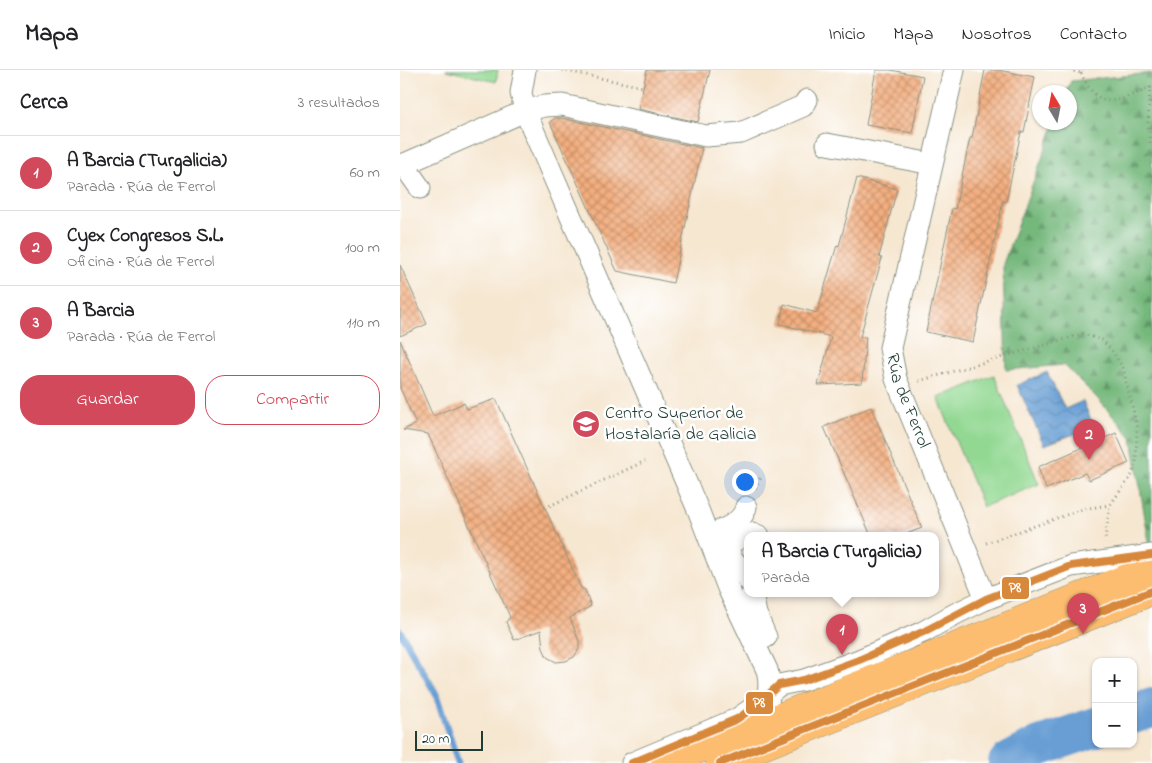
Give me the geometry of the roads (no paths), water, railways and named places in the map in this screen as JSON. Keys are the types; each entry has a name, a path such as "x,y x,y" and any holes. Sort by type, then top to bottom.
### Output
{"main road":[{"path":"665,763 772,720 803,699 1152,568"},
{"path":"720,763 803,699 1084,619 1152,590"}],"street":[{"path":"525,70 521,93 525,111 699,512 744,572"},
{"name":"Rúa de Ferrol","path":"954,70 890,348 896,378 986,599"},
{"path":"420,188 402,165 525,111 544,106 562,105 706,136 741,133 803,106 807,100"},
{"path":"827,144 932,164"},
{"path":"746,507 743,515 722,541 728,588 767,670 769,679 768,707 772,720"},
{"path":"722,541 744,535"},
{"path":"803,699 824,673 923,632 949,616 986,599 1071,566 1152,556"},
{"path":"692,763 827,684 1152,556"},
{"path":"632,762 737,719 753,708 779,684 803,699 1007,637 1082,610 1152,590"},
{"path":"753,597 756,614 776,659 803,699"},
{"path":"1122,604 1152,603"},
{"path":"632,762 740,732"}],"water":[{"path":"1047,372 1065,409 1083,401 1094,427 1044,445 1017,385"}],"waterway":[{"path":"400,631 436,694 458,763"},
{"path":"1137,713 1152,708"},
{"path":"1008,763 1040,746 1092,728"}],"place":[{"name":"Centro Superior de Hostalaría de Galicia","path":"586,424"},
{"name":"Cyex Congresos S.L.","path":"1089,460"},
{"name":"A Barcia","path":"1083,634"},
{"name":"A Barcia (Turgalicia)","path":"842,655"}]}
